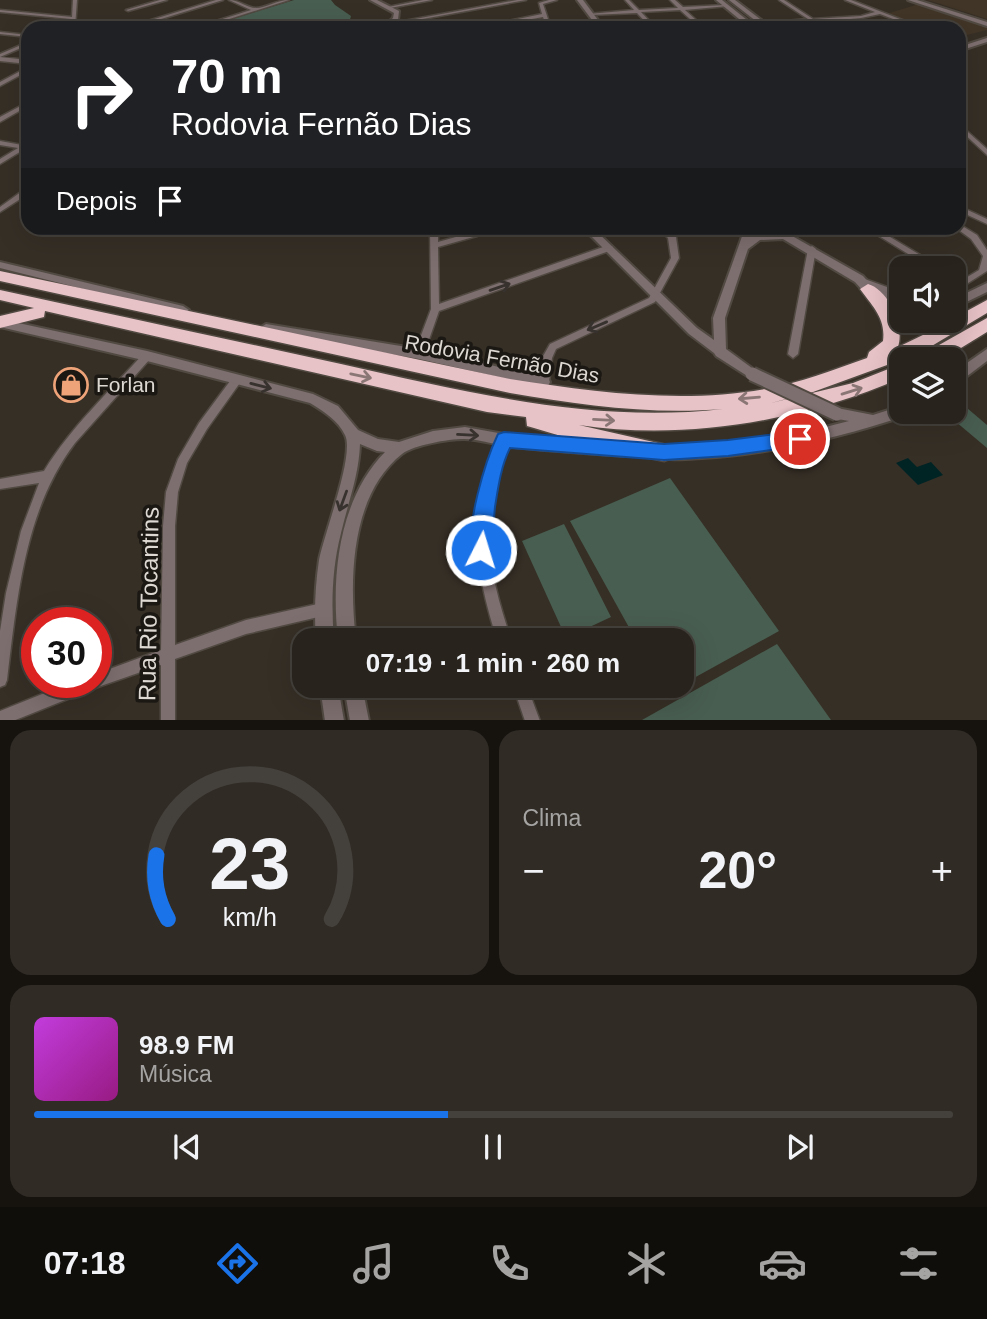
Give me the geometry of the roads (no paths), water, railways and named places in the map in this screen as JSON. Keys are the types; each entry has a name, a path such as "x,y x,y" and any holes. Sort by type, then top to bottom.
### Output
{"highway":[{"name":"Rodovia Fernão Dias","path":"0,276 408,366 545,392 617,401 691,404 764,397 807,387 914,348 982,315"},
{"path":"807,387 877,356 891,344 893,326 880,303 863,284"},
{"name":"Rodovia Fernão Dias","path":"0,295 488,404 599,420 685,421 776,410 856,390 889,376"},
{"path":"943,347 982,315 987,301"},
{"path":"0,304 94,327 198,340"},
{"path":"0,323 38,313"},
{"path":"544,382 617,401"},
{"path":"488,404 591,437 664,452"}],"street":[{"path":"69,0 75,0 72,21"},
{"path":"127,21 128,0"},
{"path":"128,10 165,0"},
{"path":"150,21 221,0"},
{"path":"231,0 256,10"},
{"path":"219,21 287,0"},
{"path":"373,0 397,12 398,17 393,21"},
{"path":"390,7 430,0"},
{"path":"413,21 524,0"},
{"path":"534,0 541,3 555,0"},
{"path":"580,0 596,21"},
{"path":"627,0 647,21"},
{"path":"672,0 696,21"},
{"path":"719,0 745,21"},
{"path":"733,0 760,21"},
{"path":"781,0 813,21 878,13"},
{"path":"846,0 901,21"},
{"path":"911,0 987,22"},
{"path":"923,0 954,12"},
{"path":"541,3 546,21"},
{"path":"590,14 726,6"},
{"path":"0,11 72,18"},
{"path":"513,21 544,15"},
{"path":"0,33 21,35"},
{"path":"966,39 986,35"},
{"path":"966,47 986,35"},
{"path":"966,43 971,45"},
{"path":"0,57 21,46"},
{"path":"0,57 21,61"},
{"path":"0,84 21,73"},
{"path":"0,120 21,108"},
{"path":"966,133 987,153"},
{"path":"0,143 21,145"},
{"path":"0,162 21,150"},
{"path":"0,210 21,196"},
{"path":"966,212 987,222"},
{"path":"966,231 974,237 987,256 983,271 966,283"},
{"path":"419,354 435,309 433,235"},
{"path":"434,246 471,235"},
{"path":"595,235 720,353 752,374 837,414 851,418 881,418"},
{"path":"544,382 547,358 553,347 562,340 646,304 657,294 675,258 669,235"},
{"path":"720,353 719,318 747,235"},
{"path":"742,248 758,237 790,235 863,284 889,297"},
{"path":"882,235 918,256"},
{"path":"435,309 609,248"},
{"path":"793,354 811,250"},
{"name":"Rodovia Fernão Dias","path":"0,265 270,329 419,354 544,382"},
{"path":"863,284 889,292"},
{"path":"966,298 987,287"},
{"path":"0,323 147,356 313,399 333,410 353,434 377,445 399,448 433,438 465,433 504,440 664,452 728,448 800,439 889,415"},
{"path":"966,370 987,354"},
{"path":"0,680 7,625 25,542 47,476 62,452 147,356"},
{"name":"Rua Rio Tocantins","path":"168,720 169,526 172,492 182,462 203,426 237,380"},
{"path":"324,628 322,610 327,560 354,457 353,434"},
{"path":"500,628 488,591 481,550 485,507 496,458 504,440"},
{"path":"346,628 343,607 347,558 355,519 365,489 380,466 399,448"},
{"path":"0,484 47,476"},
{"path":"112,675 246,627 322,610"},
{"path":"0,718 52,698"},
{"path":"331,698 335,720"},
{"path":"355,698 360,720"},
{"path":"525,698 533,720"}],"water":[{"path":"908,458 917,467 931,462 943,475 918,485 896,463"}],"place":[{"name":"Forlan","path":"71,385"}]}
